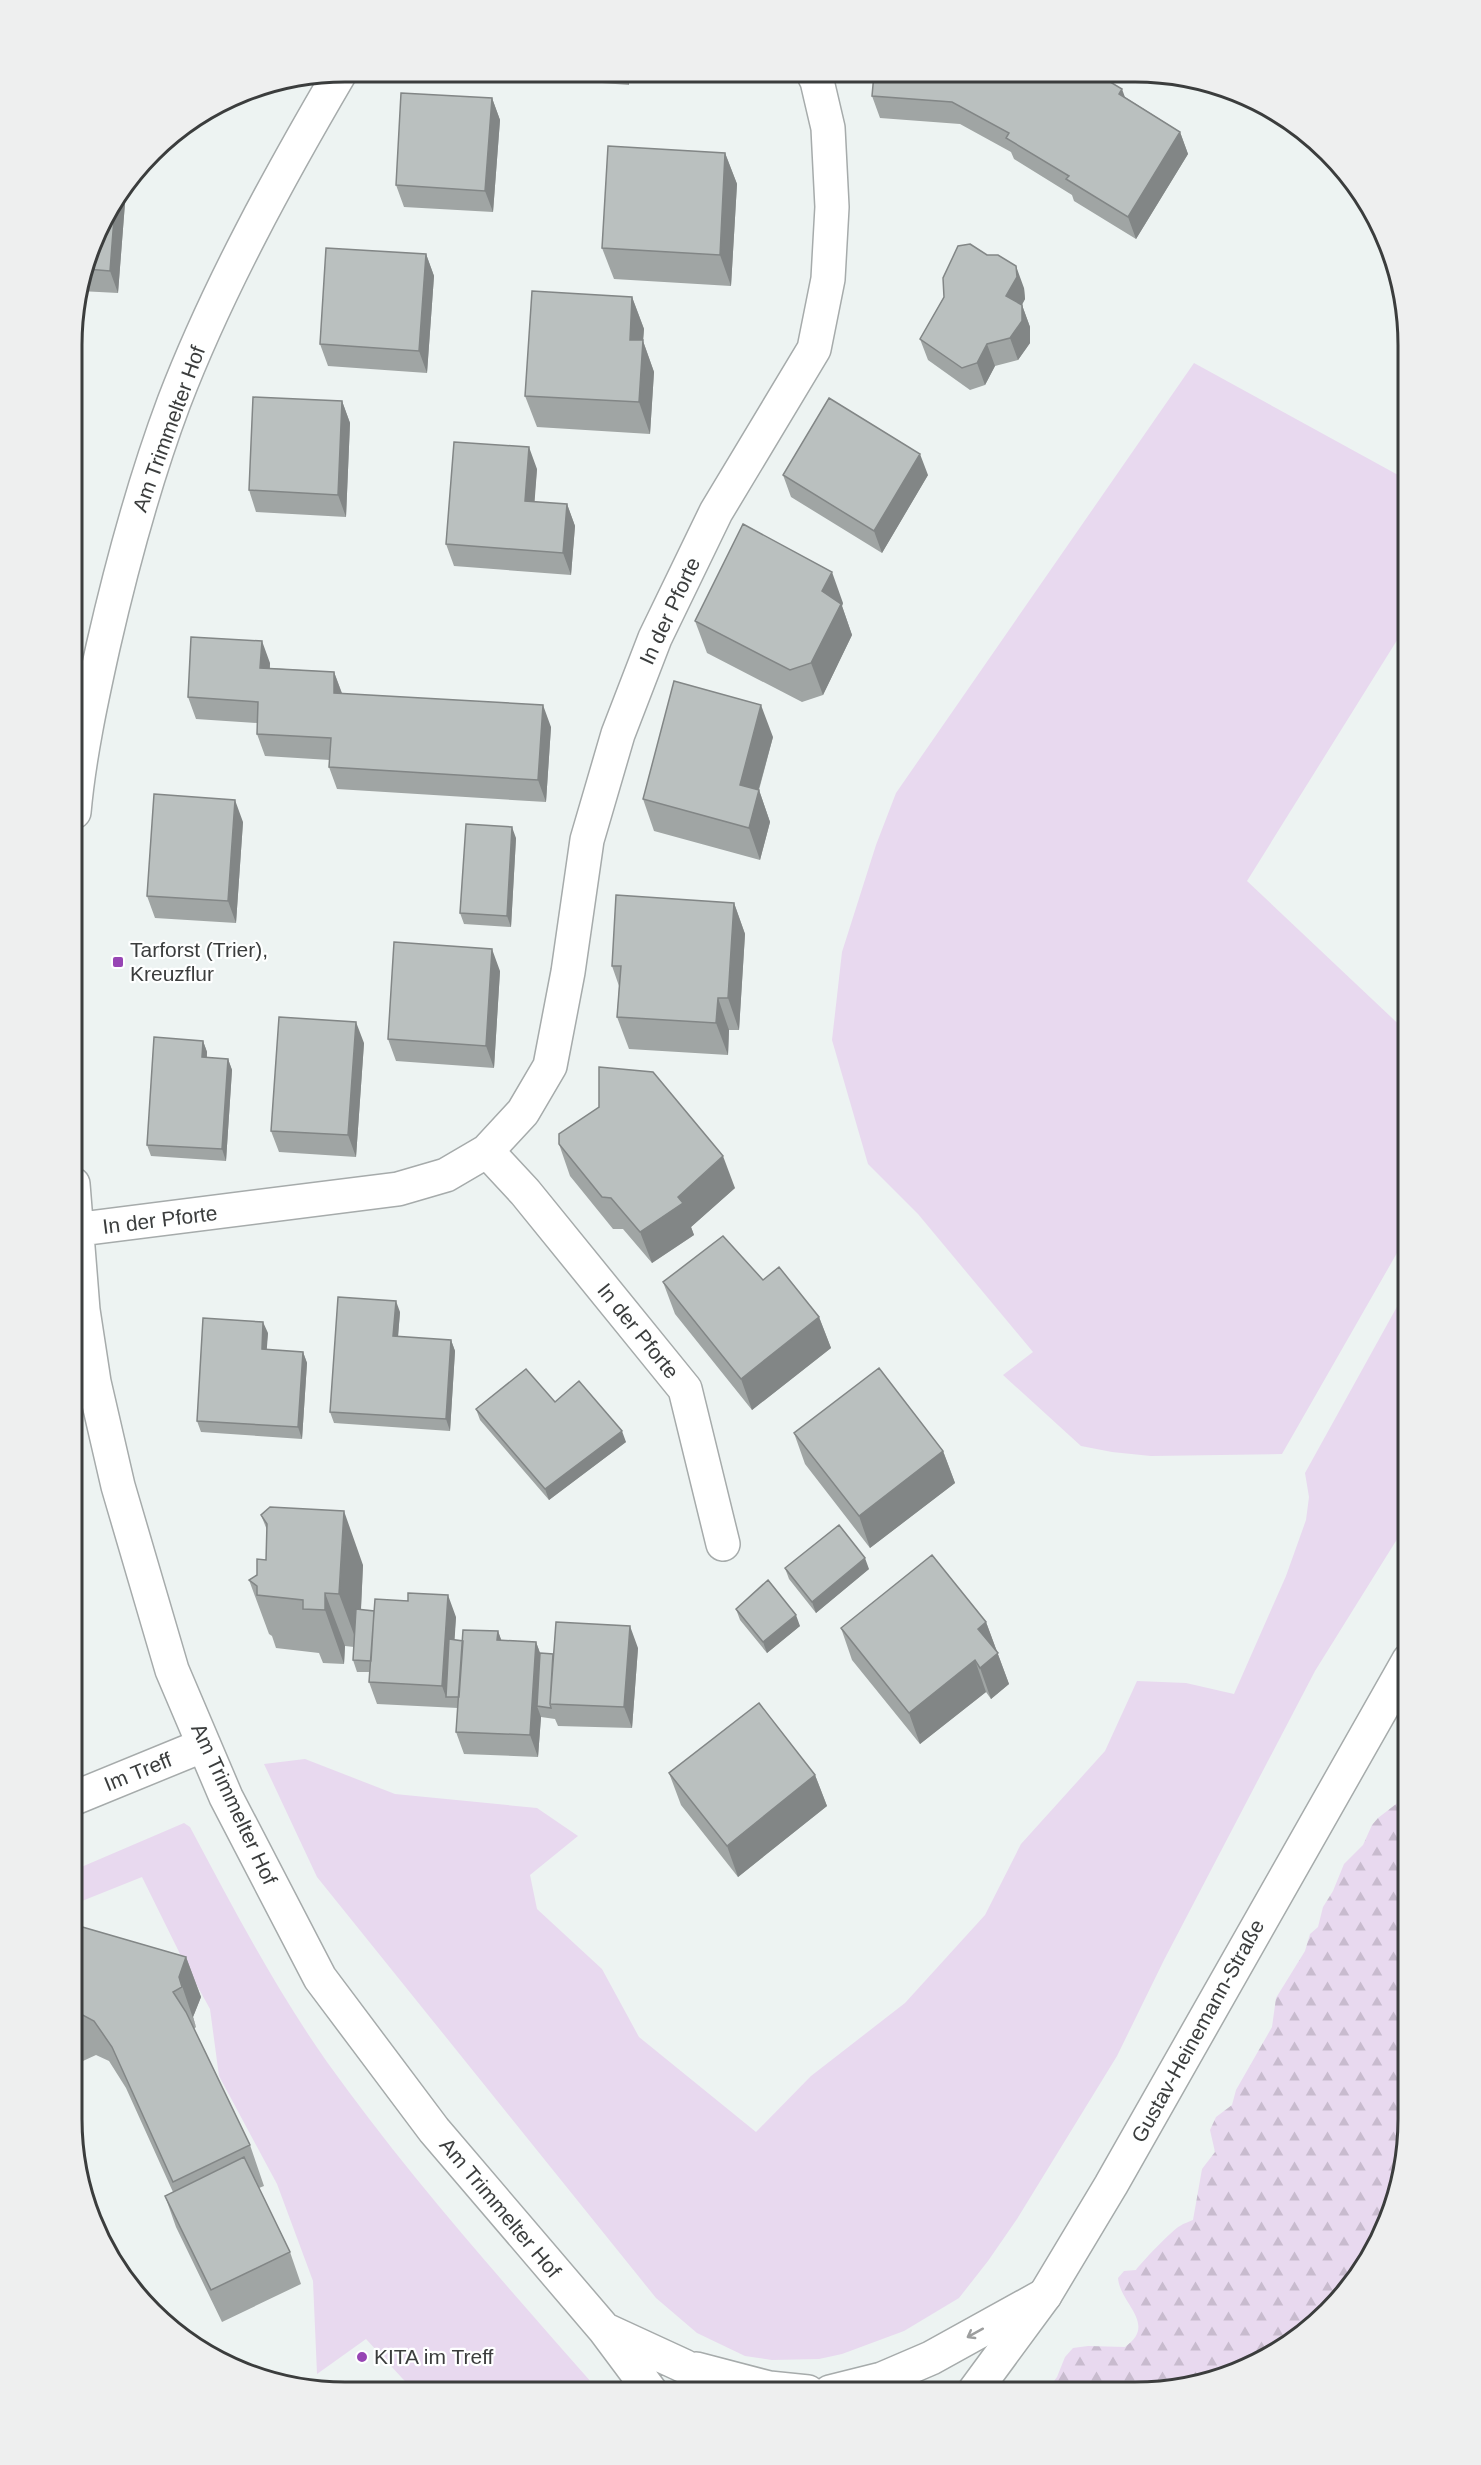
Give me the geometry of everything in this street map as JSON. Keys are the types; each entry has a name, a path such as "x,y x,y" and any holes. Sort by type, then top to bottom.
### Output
{"street":[{"name":"In der Pforte","path":"82,1229 398,1189 446,1175 487,1151 523,1112 550,1066 568,972 587,840 618,734 654,638 716,512 814,349 828,279 832,196 828,128 817,82"},
{"name":"Am Trimmelter Hof","path":"82,759 91,700 114,599 141,497 168,420 196,351 259,219 335,83"},
{"name":"In der Pforte","path":"487,1151 525,1192 685,1389 723,1544"},
{"name":"Am Trimmelter Hof","path":"82,1310 93,1382 118,1486 172,1670 226,1797 320,1978 434,2130 604,2329 644,2382"},
{"name":"Gustav-Heinemann-Straße","path":"980,2382 1045,2295 1177,2071 1398,1678"},
{"name":"Im Treff","path":"82,1795 204,1745"},
{"path":"870,2382 931,2358 1045,2295"},
{"name":"Am Trimmelter Hof","path":"604,2329 684,2366 747,2382"},
{"name":"Am Trimmelter Hof","path":"684,2366 705,2382"}],"green space":[{"path":"1194,363 1398,475 1398,639 1247,881 1398,1024 1398,1251 1282,1454 1151,1456 1081,1446 1003,1375 1033,1352 918,1214 868,1164 832,1040 842,952 876,845 896,793"},
{"path":"1398,1305 1398,1538 1315,1671 1164,1960 1117,2056 1017,2219 959,2298 904,2331 842,2354 819,2359 772,2360 745,2356 697,2333 656,2298 317,1877 264,1764 305,1759 395,1794 537,1808 578,1836 530,1875 537,1909 602,1969 639,2037 756,2132 811,2076 905,2003 985,1915 1021,1844 1105,1751 1137,1681 1186,1683 1234,1694 1286,1576 1306,1520 1309,1497 1305,1473"},
{"path":"1398,1803 1398,2137 1385,2204 1363,2251 1333,2293 1296,2328 1267,2347 1220,2369 1153,2382 1053,2382 1065,2357 1073,2348 1125,2347 1134,2338 1138,2330 1138,2322 1120,2287 1118,2278 1124,2271 1136,2270 1171,2233 1193,2220 1202,2169 1215,2152 1210,2130 1216,2117 1232,2105 1236,2090 1272,2027 1276,1998 1305,1951 1310,1934 1318,1927 1323,1907 1333,1891 1344,1864 1363,1845 1372,1825"},
{"path":"184,1823 190,1827 272,1976 327,2062 425,2189 591,2382 406,2382 366,2339 317,2374 313,2281 277,2184 219,2076 210,2009 142,1877 82,1901 82,1867"}],"building":[{"path":"873,82 1110,82 1122,89 1119,94 1180,132 1128,217 1066,179 1069,176 1006,138 1009,133 952,102 872,96"},
{"path":"401,93 492,98 485,191 396,185"},
{"path":"608,146 725,153 720,255 602,248"},
{"path":"114,222 110,271 93,270"},
{"path":"970,244 987,255 998,255 1016,266 1017,277 1006,296 1022,305 1022,321 1010,338 987,344 977,363 962,368 920,339 944,297 943,278 958,246"},
{"path":"326,248 426,254 419,351 320,344"},
{"path":"532,291 632,297 630,340 643,340 639,402 525,396"},
{"path":"253,397 342,401 338,495 249,490"},
{"path":"829,398 920,454 874,531 783,475"},
{"path":"454,442 529,447 525,501 567,504 563,553 446,544"},
{"path":"743,524 832,572 822,591 841,604 811,663 790,670 695,621"},
{"path":"191,637 262,641 260,668 334,672 334,693 543,705 538,780 329,767 331,738 257,734 258,702 188,697"},
{"path":"674,681 761,705 740,785 759,790 749,828 643,799"},
{"path":"154,794 235,800 228,901 147,896"},
{"path":"466,824 512,827 507,916 460,913"},
{"path":"616,895 734,903 728,998 718,998 716,1023 617,1017 621,966 612,966"},
{"path":"394,942 492,949 486,1046 388,1039"},
{"path":"279,1017 356,1022 348,1135 271,1131"},
{"path":"154,1037 203,1041 202,1057 228,1059 222,1149 147,1145"},
{"path":"599,1067 653,1072 723,1156 678,1197 683,1203 640,1232 611,1198 602,1197 559,1144 559,1134 599,1107"},
{"path":"723,1236 763,1280 779,1267 819,1317 741,1379 663,1282"},
{"path":"338,1297 396,1301 393,1336 451,1340 446,1419 330,1412"},
{"path":"203,1318 263,1322 262,1349 303,1352 298,1427 197,1421"},
{"path":"879,1368 943,1451 859,1516 794,1433"},
{"path":"526,1369 555,1402 579,1381 622,1431 545,1489 476,1409"},
{"path":"270,1507 344,1511 339,1594 325,1593 325,1610 303,1609 303,1600 257,1595 257,1586 249,1580 257,1575 257,1559 266,1560 267,1524 261,1515"},
{"path":"839,1525 865,1558 812,1602 785,1568"},
{"path":"932,1555 986,1622 978,1629 998,1653 980,1668 975,1660 909,1713 841,1628"},
{"path":"768,1580 796,1615 763,1642 736,1609"},
{"path":"408,1593 448,1595 442,1686 369,1682 375,1599 408,1601"},
{"path":"356,1609 374,1611 371,1661 353,1660"},
{"path":"556,1622 630,1626 624,1707 550,1704"},
{"path":"463,1630 498,1631 497,1640 536,1642 530,1735 456,1732"},
{"path":"449,1639 463,1641 459,1697 446,1697"},
{"path":"540,1653 553,1654 551,1708 537,1706"},
{"path":"759,1703 815,1775 727,1846 669,1773"},
{"path":"82,1927 186,1957 179,1977 182,1987 173,1992 186,2012 250,2145 173,2182 112,2047 94,2021 82,2015"},
{"path":"244,2157 290,2252 211,2290 165,2196"}],"place":[{"name":"Tarforst (Trier), Kreuzflur","path":"118,962"},
{"name":"KITA im Treff","path":"362,2357"}]}
